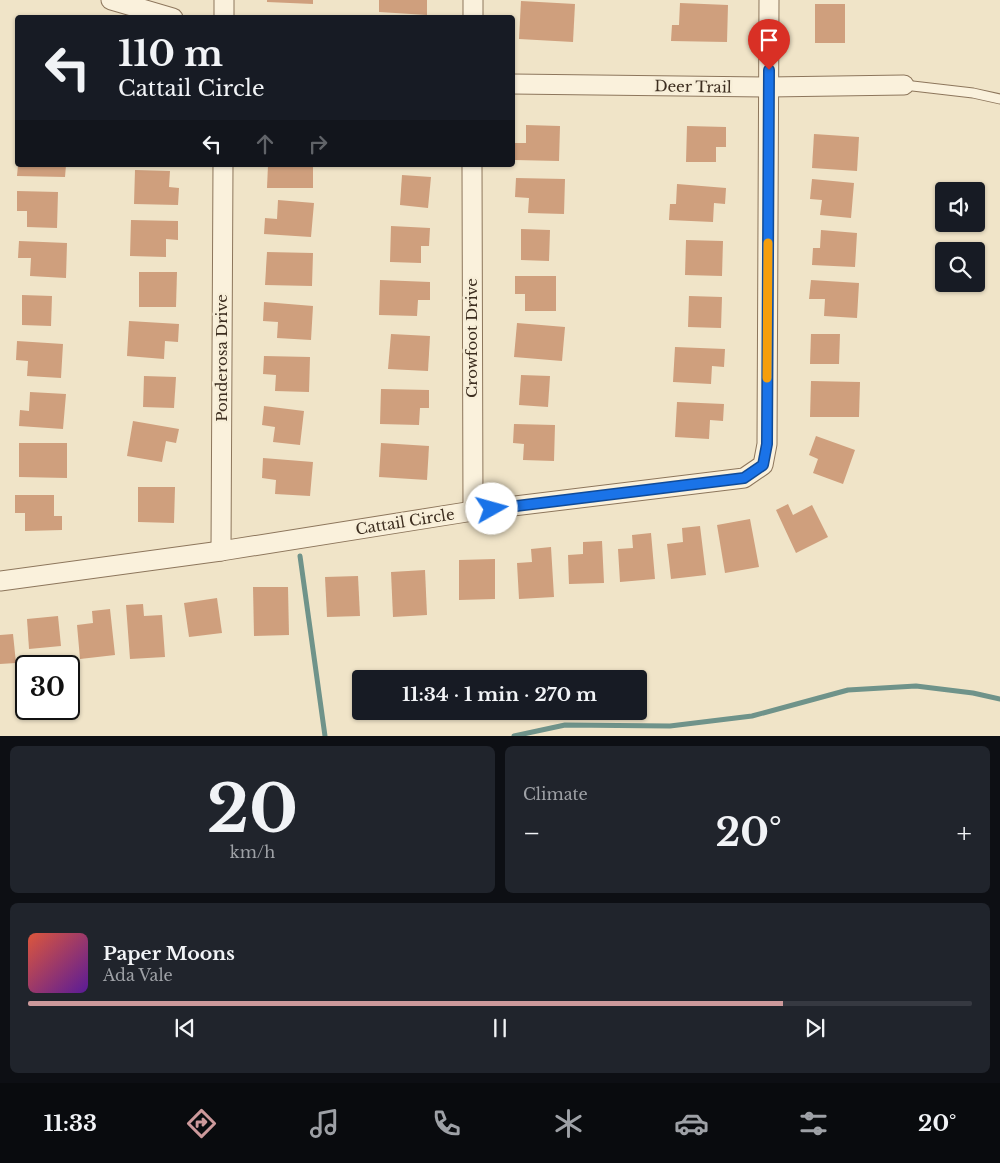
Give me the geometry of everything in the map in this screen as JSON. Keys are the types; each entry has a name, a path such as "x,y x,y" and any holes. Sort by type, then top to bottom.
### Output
{"street":[{"path":"111,0 163,15"},
{"path":"224,0 224,15"},
{"path":"472,15 473,0"},
{"name":"Cattail Circle","path":"0,581 221,551 473,511 744,478 763,465 767,444 769,0"},
{"name":"Deer Trail","path":"515,84 769,87 904,85"},
{"name":"Ponderosa Drive","path":"221,551 224,167"},
{"name":"Crowfoot Drive","path":"472,167 473,511"}],"lane":[{"path":"904,85 974,93 1000,100"}],"building":[{"path":"267,0 313,0 313,4 267,2"},
{"path":"379,0 427,0 427,15 379,12"},
{"path":"521,1 575,4 573,42 519,39"},
{"path":"680,3 728,5 727,42 671,41 672,25 679,25"},
{"path":"815,4 845,4 845,43 815,43"},
{"path":"526,125 560,126 559,161 515,160 515,143 526,143"},
{"path":"687,126 726,127 726,147 716,147 716,162 686,162"},
{"path":"814,134 859,137 857,171 812,168"},
{"path":"18,167 66,167 65,177 17,176"},
{"path":"268,167 313,167 313,188 267,188"},
{"path":"135,170 170,171 169,187 179,188 178,205 134,204"},
{"path":"402,175 431,177 428,208 400,205"},
{"path":"516,178 565,179 564,214 528,213 529,198 515,197"},
{"path":"812,179 854,183 851,218 820,215 822,200 810,199"},
{"path":"677,184 726,188 725,204 714,203 713,222 669,220 670,204 676,204"},
{"path":"17,191 58,192 57,228 27,227 27,211 17,211"},
{"path":"278,200 314,203 311,237 264,234 265,218 277,219"},
{"path":"131,220 178,221 178,240 166,239 166,257 130,256"},
{"path":"391,226 430,228 429,246 421,246 421,263 390,262"},
{"path":"521,229 550,230 549,261 521,260"},
{"path":"821,230 857,233 855,267 812,265 813,248 820,248"},
{"path":"686,240 723,241 722,276 685,275"},
{"path":"19,241 67,243 66,278 30,276 31,258 18,258"},
{"path":"267,252 313,253 312,286 265,285"},
{"path":"139,272 177,272 176,307 139,307"},
{"path":"515,276 556,276 556,311 525,311 525,294 515,294"},
{"path":"380,280 430,282 430,300 418,300 417,316 379,315"},
{"path":"811,280 859,283 857,318 824,316 825,299 809,299"},
{"path":"22,295 52,296 51,326 22,325"},
{"path":"689,296 722,297 721,328 688,327"},
{"path":"264,302 313,306 311,340 277,338 278,322 263,321"},
{"path":"129,321 179,324 178,342 165,341 164,359 127,356"},
{"path":"517,323 565,327 562,361 514,357"},
{"path":"391,334 430,336 428,371 388,369"},
{"path":"811,334 840,334 839,364 810,364"},
{"path":"17,341 63,344 61,378 27,376 28,361 16,360"},
{"path":"675,347 725,349 724,367 712,366 711,384 673,382"},
{"path":"264,356 310,357 309,392 275,391 276,375 263,374"},
{"path":"521,375 550,376 548,407 519,405"},
{"path":"144,376 176,377 174,408 143,407"},
{"path":"811,381 860,382 859,417 810,417"},
{"path":"381,389 429,390 429,408 420,408 419,425 380,424"},
{"path":"30,392 66,394 63,429 19,426 20,410 29,411"},
{"path":"677,402 724,404 723,421 710,420 709,439 675,437"},
{"path":"264,406 304,411 300,445 273,442 275,427 262,425"},
{"path":"133,421 179,429 176,443 166,441 162,462 127,456"},
{"path":"514,424 555,425 554,461 523,460 524,444 513,443"},
{"path":"816,436 855,450 843,484 813,473 818,459 809,455"},
{"path":"19,443 67,443 67,478 19,477"},
{"path":"381,443 429,446 427,480 379,477"},
{"path":"263,458 313,462 310,496 275,494 276,480 262,478"},
{"path":"138,487 175,487 174,523 138,522"},
{"path":"15,495 54,495 54,516 62,516 62,530 25,531 25,513 15,513"},
{"path":"788,504 793,515 812,505 828,537 796,553 776,510"},
{"path":"750,519 759,567 725,573 717,525"},
{"path":"700,526 706,575 671,579 667,544 683,542 682,528"},
{"path":"651,533 655,579 620,582 618,549 633,548 632,535"},
{"path":"602,541 604,583 569,584 568,555 583,554 583,542"},
{"path":"551,547 554,597 519,599 517,563 532,562 531,549"},
{"path":"495,559 495,599 459,600 459,560"},
{"path":"425,570 427,615 393,617 391,572"},
{"path":"358,576 360,616 327,617 325,577"},
{"path":"253,587 288,587 289,635 254,636"},
{"path":"217,598 222,633 189,637 184,603"},
{"path":"143,604 144,616 162,615 165,657 130,659 126,605"},
{"path":"110,609 115,655 80,659 77,625 93,623 92,611"},
{"path":"58,616 61,646 29,649 27,619"},
{"path":"13,634 15,663 0,664 0,635"}],"waterway":[{"path":"300,556 325,736"},
{"path":"514,736 565,725 670,726 752,716 848,690 916,686 973,693 1000,699"}],"slow traffic":[{"path":"767,378 768,243"}],"route":[{"path":"492,509 744,478 763,465 767,444 769,70"}]}
